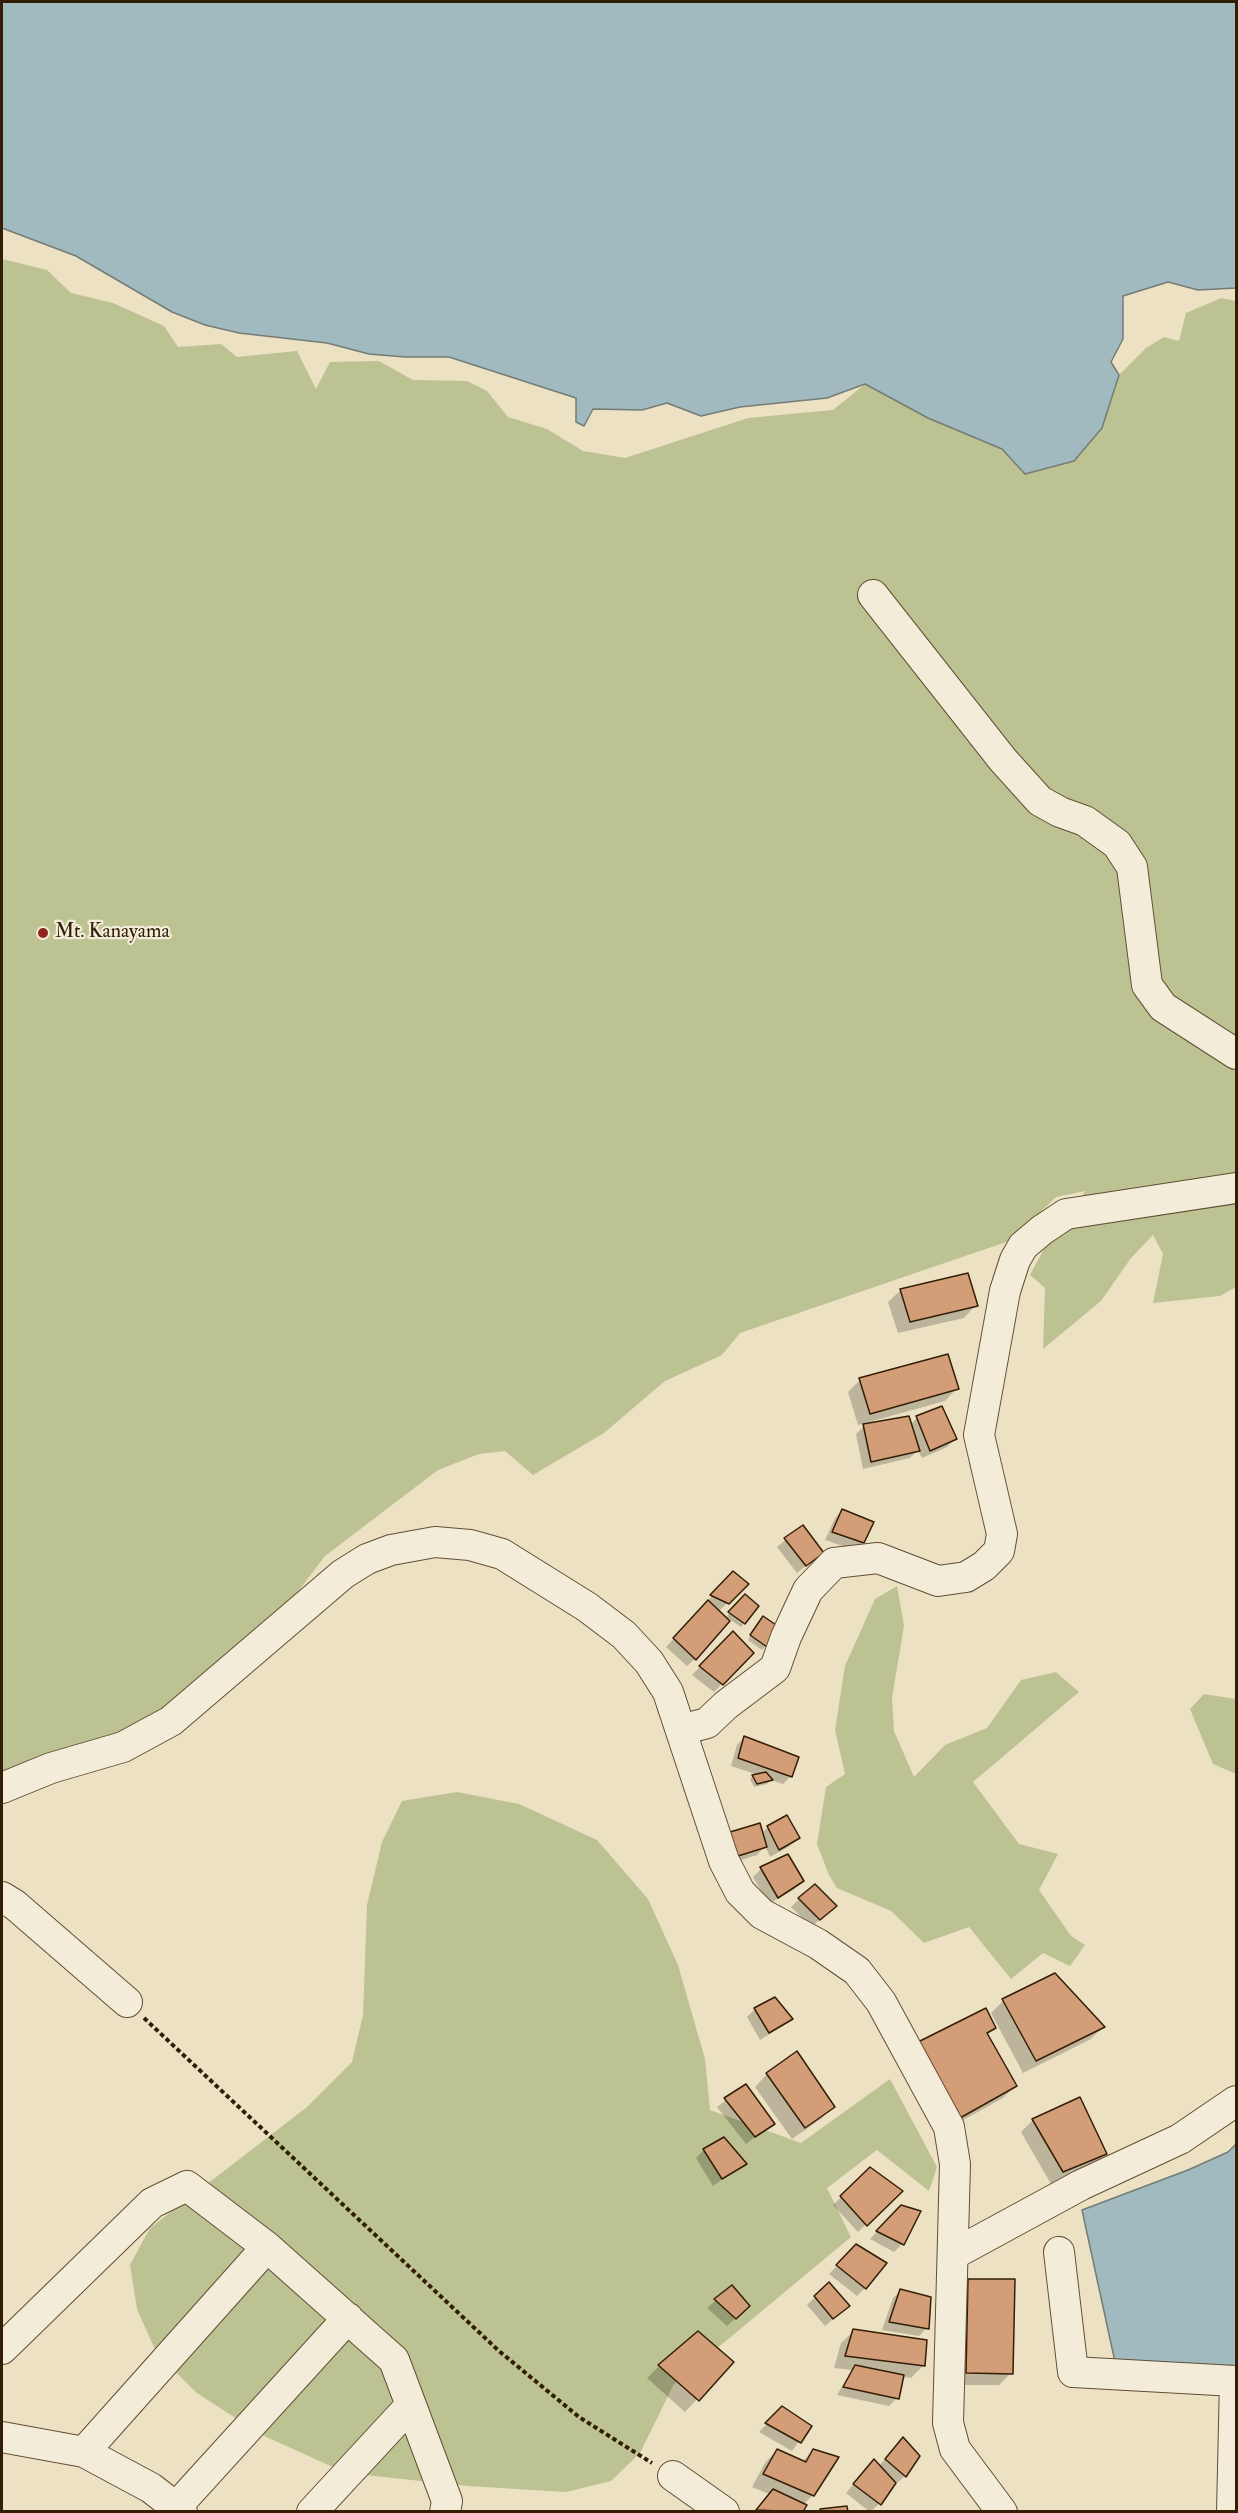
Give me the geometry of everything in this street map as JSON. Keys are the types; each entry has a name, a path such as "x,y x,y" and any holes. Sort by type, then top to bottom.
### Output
{"street":[{"path":"873,595 1003,760 1040,801 1060,812 1085,821 1117,844 1132,867 1147,985 1163,1007 1236,1054"},
{"path":"681,1730 707,1724 726,1705 775,1668 786,1637 808,1590 834,1563 878,1558 938,1581 966,1577 984,1566 999,1551 1002,1534 979,1435 1005,1291 1015,1260 1023,1246 1066,1214 1236,1188"},
{"path":"2,1788 51,1768 123,1747 171,1721 343,1574 367,1559 391,1550 435,1542 470,1545 502,1554 587,1606 624,1635 649,1662 668,1692 723,1861 740,1892 762,1914 818,1944 857,1971 881,2002 949,2127 955,2164 948,2423 955,2449 1002,2511"},
{"path":"2,1897 15,1905 127,2002"},
{"path":"954,2254 1081,2185 1180,2139 1236,2101"},
{"path":"2,2349 152,2203 187,2186 267,2247 394,2360 447,2501 446,2511"},
{"path":"84,2452 267,2247"},
{"path":"1059,2252 1073,2372 1234,2381 1232,2511"},
{"path":"2,2437 84,2452 151,2488 179,2509 348,2318"},
{"path":"312,2511 410,2406"},
{"path":"673,2476 724,2511"}],"path":[{"path":"127,2002 499,2351 579,2417 673,2476"}],"green space":[{"path":"2,259 47,270 71,293 113,303 164,326 178,347 221,344 237,357 297,351 316,389 330,362 379,361 413,380 467,381 487,391 508,417 547,429 583,451 625,458 748,418 833,410 865,384 939,422 1002,449 1025,474 1102,428 1119,375 1146,348 1164,337 1179,341 1186,313 1221,298 1236,301 1236,1287 1220,1296 1153,1303 1163,1254 1153,1235 1131,1258 1101,1301 1043,1349 1045,1288 1030,1275 1045,1247 1062,1227 1085,1191 1056,1197 1012,1240 740,1333 722,1355 665,1381 604,1433 533,1475 505,1451 479,1454 438,1470 325,1556 287,1606 196,1713 2,1778"},
{"path":"897,1586 904,1626 892,1698 894,1731 914,1777 945,1745 987,1728 1021,1680 1056,1672 1079,1692 973,1782 1019,1844 1058,1854 1039,1890 1071,1936 1085,1945 1070,1966 1043,1953 1011,1979 969,1927 924,1943 891,1911 837,1888 829,1875 817,1844 826,1787 845,1774 835,1730 845,1666 875,1599"},
{"path":"1204,1694 1236,1699 1236,1774 1213,1764 1190,1709"},
{"path":"457,1792 519,1804 597,1840 648,1899 678,1965 705,2059 710,2110 801,2143 890,2079 937,2167 929,2191 877,2150 827,2188 851,2237 674,2384 640,2453 611,2481 566,2492 468,2486 346,2473 260,2434 197,2393 157,2354 137,2309 130,2265 150,2228 307,2107 352,2062 363,2015 367,1905 382,1842 402,1801"}],"water":[{"path":"2,2 1236,2 1236,288 1198,290 1168,282 1123,296 1123,339 1111,362 1119,375 1102,428 1074,461 1025,474 1002,449 928,418 865,384 827,398 740,407 701,416 667,403 642,410 593,409 584,426 576,422 576,398 449,357 369,354 327,343 239,333 205,325 172,312 76,256 2,228"},
{"path":"1236,2144 1236,2371 1115,2362 1082,2210 1188,2170 1228,2152"}],"building":[{"path":"968,1273 978,1306 910,1322 900,1289"},
{"path":"948,1354 959,1389 870,1414 859,1378"},
{"path":"942,1406 957,1439 930,1451 916,1416"},
{"path":"909,1416 920,1451 871,1462 863,1424"},
{"path":"842,1509 874,1522 864,1543 832,1532"},
{"path":"803,1525 824,1553 806,1566 784,1538"},
{"path":"733,1571 749,1584 729,1604 710,1595"},
{"path":"745,1594 759,1606 745,1624 728,1612"},
{"path":"708,1600 730,1621 696,1660 673,1638"},
{"path":"763,1616 782,1629 767,1647 750,1635"},
{"path":"733,1631 754,1653 723,1685 699,1666"},
{"path":"744,1736 799,1757 792,1777 738,1758"},
{"path":"766,1772 773,1780 757,1784 752,1775"},
{"path":"787,1815 800,1838 779,1850 767,1826"},
{"path":"760,1823 767,1847 738,1856 730,1832"},
{"path":"788,1854 804,1881 778,1898 760,1867"},
{"path":"815,1884 837,1906 820,1920 798,1898"},
{"path":"1055,1973 1105,2027 1036,2061 1002,1999"},
{"path":"775,1997 793,2019 769,2033 754,2008"},
{"path":"986,2008 996,2028 987,2033 1017,2086 960,2118 918,2042"},
{"path":"797,2051 835,2107 805,2128 766,2073"},
{"path":"746,2084 775,2124 755,2137 724,2098"},
{"path":"1080,2097 1107,2154 1063,2172 1032,2119"},
{"path":"724,2137 747,2164 722,2179 703,2149"},
{"path":"870,2167 903,2191 867,2226 840,2196"},
{"path":"901,2205 921,2211 904,2245 876,2231"},
{"path":"856,2244 887,2263 866,2289 836,2265"},
{"path":"968,2279 1015,2279 1013,2374 966,2373"},
{"path":"829,2282 850,2306 833,2319 814,2296"},
{"path":"732,2285 750,2306 736,2319 714,2299"},
{"path":"900,2289 931,2297 929,2329 889,2322"},
{"path":"853,2329 927,2340 925,2366 845,2356"},
{"path":"698,2331 734,2362 699,2401 658,2365"},
{"path":"855,2365 904,2375 899,2399 843,2387"},
{"path":"782,2406 812,2426 801,2443 765,2423"},
{"path":"903,2437 920,2456 906,2477 885,2459"},
{"path":"777,2449 806,2462 813,2449 839,2457 814,2496 763,2474"},
{"path":"874,2459 896,2483 881,2505 853,2484"},
{"path":"773,2489 807,2505 803,2512 756,2510"},
{"path":"847,2506 848,2512 820,2512 820,2509"}],"place":[{"name":"Mt. Kanayama","path":"43,933"}]}
